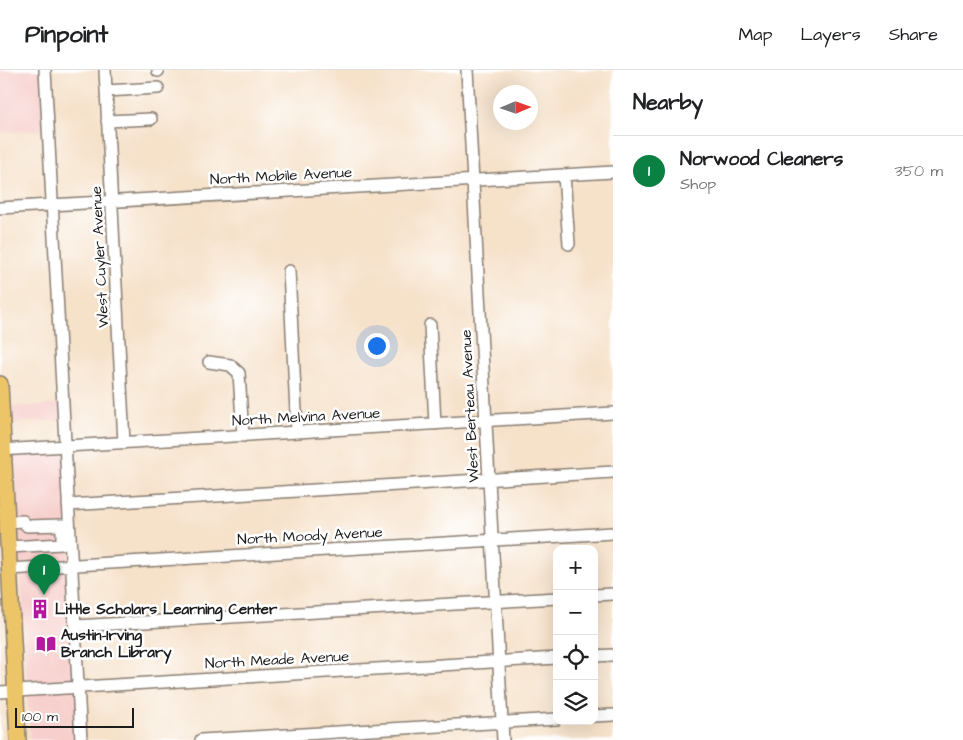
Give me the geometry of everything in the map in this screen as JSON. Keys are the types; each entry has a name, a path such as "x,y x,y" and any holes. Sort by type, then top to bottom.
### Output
{"main road":[{"path":"0,384 18,740"}],"street":[{"path":"8,547 62,544 68,505 45,70"},
{"name":"West Cuyler Avenue","path":"105,70 124,443"},
{"name":"West Berteau Avenue","path":"467,70 502,740"},
{"path":"106,91 158,88"},
{"path":"108,121 151,119"},
{"name":"North Mobile Avenue","path":"0,208 613,172"},
{"path":"564,174 569,244"},
{"path":"289,271 297,432"},
{"path":"430,324 435,424"},
{"path":"209,362 230,365 239,373 243,436"},
{"name":"North Melvina Avenue","path":"2,450 613,413"},
{"path":"68,505 613,472"},
{"path":"7,522 23,521 27,526 66,525"},
{"path":"66,525 72,566 81,740"},
{"name":"North Moody Avenue","path":"9,569 613,533"},
{"path":"598,596 613,594"},
{"path":"75,626 553,598"},
{"path":"598,656 613,655"},
{"name":"North Meade Avenue","path":"0,692 553,658"},
{"path":"598,716 613,715"},
{"path":"201,740 553,719"}],"shaded area":[{"path":"0,70 46,70 50,130 0,132"},
{"path":"62,404 63,420 13,423 12,407"},
{"path":"64,447 80,740 30,740 14,450"}],"place":[{"name":"Norwood Cleaners","path":"44,595"},
{"name":"Little Scholars Learning Center","path":"40,609"},
{"name":"Austin-Irving Branch Library","path":"46,644"}]}
